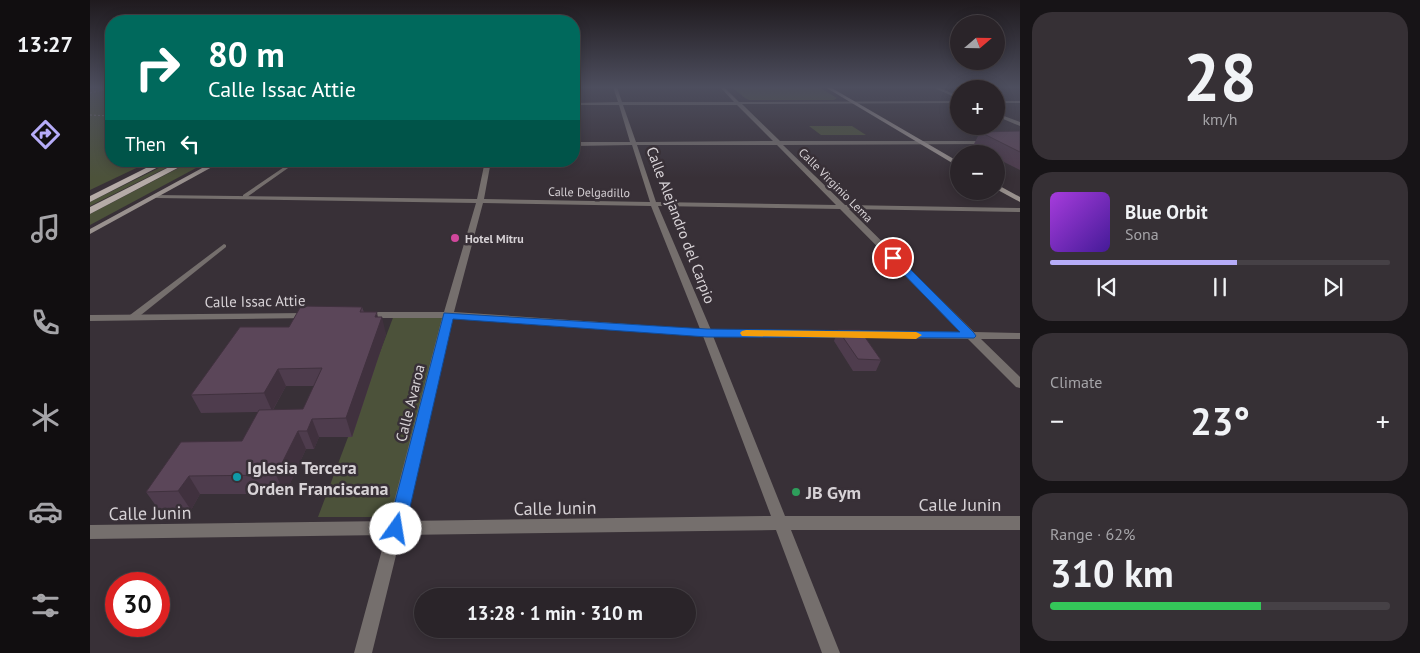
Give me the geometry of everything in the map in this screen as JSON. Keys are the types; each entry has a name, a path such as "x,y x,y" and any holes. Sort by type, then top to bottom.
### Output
{"main road":[{"path":"90,199 154,167"},
{"path":"90,211 175,167"}],"street":[{"name":"Calle Alejandro del Carpio","path":"625,117 654,205 707,333 831,653"},
{"name":"Calle Virginio Lema","path":"752,117 1020,384"},
{"path":"877,117 950,159"},
{"path":"1005,118 1020,124"},
{"path":"580,144 1000,142"},
{"path":"90,232 209,167"},
{"name":"Calle Avaroa","path":"363,653 396,529 448,315 481,202 487,167"},
{"path":"1005,191 1020,200"},
{"name":"Calle Delgadillo","path":"157,196 1020,210"},
{"path":"355,315 448,315 707,333 1020,336"},
{"name":"Calle Issac Attie","path":"90,318 317,316"},
{"name":"Calle Junin","path":"90,532 780,523 1020,523"}],"lane":[{"path":"244,196 287,167"},
{"path":"133,317 224,246"}],"green space":[{"path":"90,117 105,117 105,167 138,167 90,190"},
{"path":"809,126 852,126 866,135 821,135"},
{"path":"161,167 168,167 90,206 90,202"},
{"path":"180,167 198,167 90,225 90,214"},
{"path":"394,315 444,317 395,517 318,517"}],"building":[{"path":"1005,131 1020,131 1020,152 986,135 1005,135"},
{"path":"301,306 362,307 360,312 377,312 375,317 382,317 346,418 312,419 307,431 298,431 276,475 189,476 178,491 146,492 181,442 242,441 259,410 303,409 322,368 278,369 264,393 191,395 240,327 289,327"},
{"path":"838,330 860,330 881,360 858,359"}],"slow traffic":[{"path":"746,333 916,335"}],"place":[{"name":"Hotel Mitru","path":"455,238"},
{"name":"Iglesia Tercera Orden Franciscana","path":"237,477"},
{"name":"JB Gym","path":"796,492"}],"route":[{"path":"396,529 448,315 707,333 970,336 893,258"}]}
